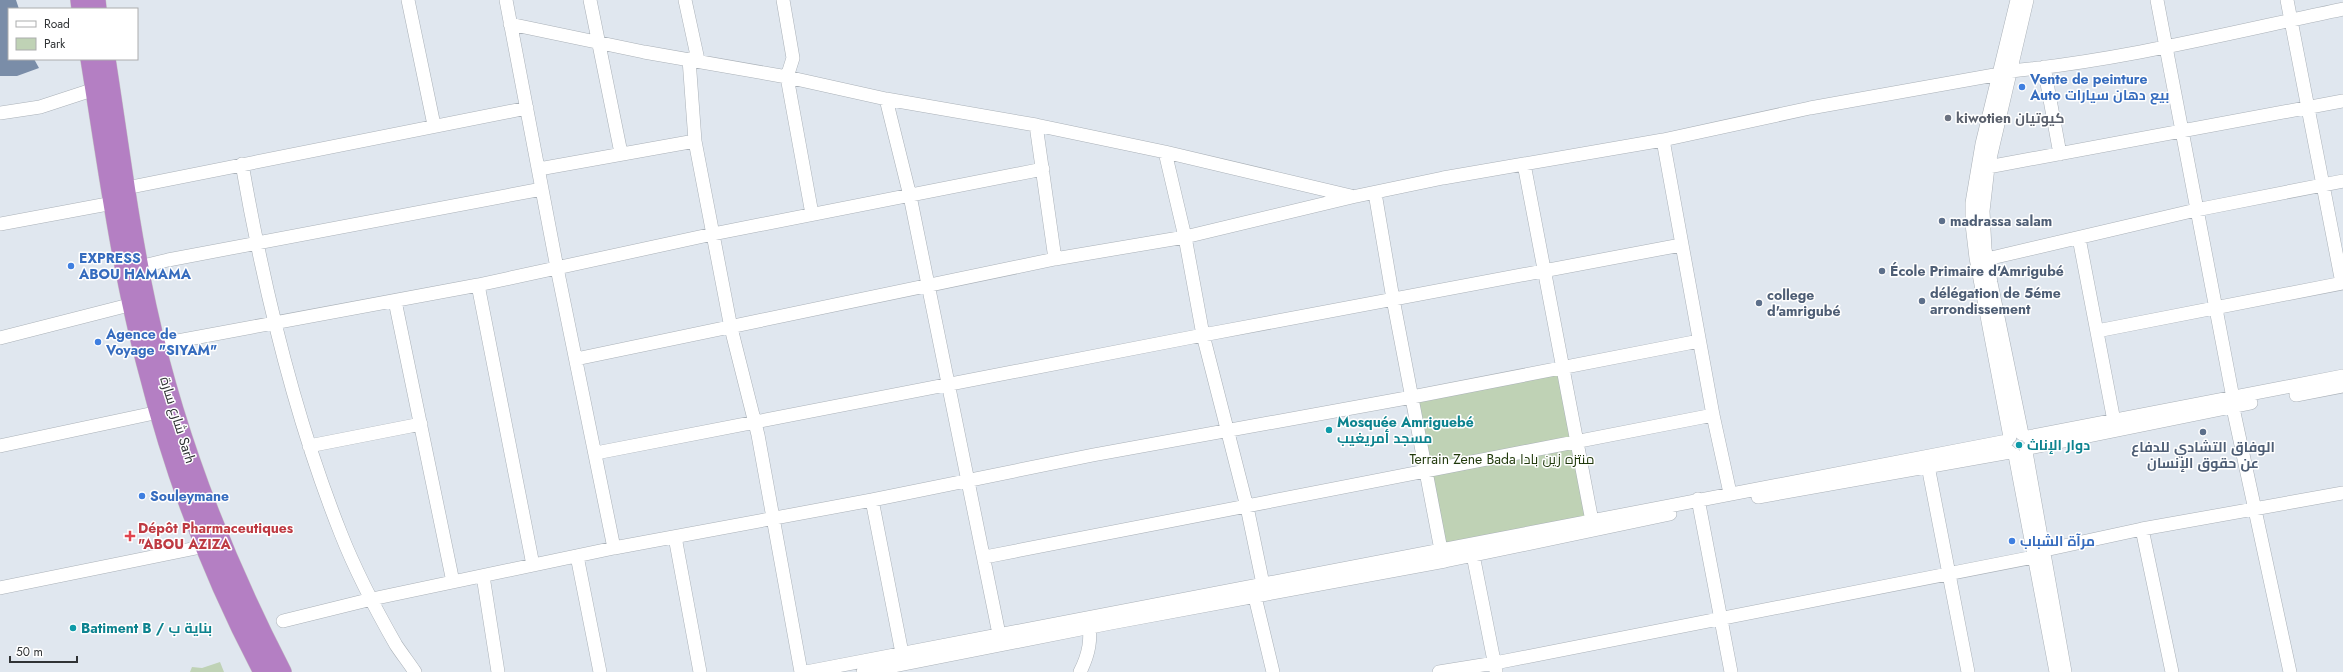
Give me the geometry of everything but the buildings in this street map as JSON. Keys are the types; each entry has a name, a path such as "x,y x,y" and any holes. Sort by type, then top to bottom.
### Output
{"highway":[{"name":"شارع سارة Sarh","path":"90,60 113,203 133,304 159,412 206,546 239,626 263,672"},
{"name":"شارع سارة Sarh","path":"106,60 139,267 156,345 179,425 211,518 234,574 282,672"}],"street":[{"path":"408,0 434,126"},
{"path":"506,0 557,268 596,453 614,548"},
{"path":"590,0 621,153"},
{"path":"685,0 693,59 695,141 731,328 755,423 801,672"},
{"path":"783,0 793,58 787,77 812,214"},
{"path":"2017,0 1988,167 1983,211 1987,260 2018,444 2039,554 2065,672"},
{"path":"2018,444 1976,258 1972,224 1974,182 2027,0"},
{"path":"2157,0 2233,403 2290,672"},
{"path":"2097,331 2342,283 2287,0"},
{"path":"576,359 731,328 1055,259 1185,237 1352,197 1524,164 1663,140 1810,108 2005,72 2044,67 2166,46 2343,9"},
{"path":"510,24 644,52 693,59 787,77 886,99 1036,125 1165,152 1352,197"},
{"path":"2044,67 2060,154"},
{"path":"0,113 40,107 95,89"},
{"path":"886,99 910,196 967,480 985,557 999,634"},
{"path":"1988,167 2343,101"},
{"path":"126,188 527,108"},
{"path":"1036,125 1055,259"},
{"path":"1663,140 1713,415 1730,493"},
{"path":"539,169 621,153 695,141"},
{"path":"1165,152 1185,237 1203,335 1247,507 1263,584"},
{"path":"242,164 255,243 275,325 320,483 341,535 372,599 397,646 415,672"},
{"path":"1524,164 1543,271 1592,521"},
{"path":"156,345 275,325 478,285 713,234 1043,169"},
{"path":"1987,260 2196,210 2343,181"},
{"path":"139,267 255,243 542,189"},
{"path":"1376,193 1393,299 1441,550"},
{"path":"0,224 113,203"},
{"path":"2079,238 2114,421"},
{"path":"596,453 948,386 1203,335 1681,245"},
{"path":"478,285 533,565"},
{"path":"395,301 453,582"},
{"path":"0,338 133,304"},
{"path":"283,621 372,599 614,548 872,500 1228,429 1412,397 1699,341"},
{"path":"806,672 999,634 1255,597 1473,555 1699,504 1730,493 2018,444 2233,403 2343,376"},
{"path":"863,672 886,670 1089,622 1263,584 1592,521 1928,466 2114,421 2343,386"},
{"path":"0,446 159,412"},
{"path":"985,557 1713,415"},
{"path":"310,446 421,424"},
{"path":"1928,466 1968,672"},
{"path":"1439,672 1496,668 1721,618 2039,554 2142,529 2343,493"},
{"path":"872,500 902,653"},
{"path":"1699,504 1730,672"},
{"path":"2142,529 2172,672"},
{"path":"675,537 700,672"},
{"path":"0,588 206,546"},
{"path":"2039,554 2056,672"},
{"path":"1473,555 1496,668"},
{"path":"577,556 600,672"},
{"path":"483,576 498,672"},
{"path":"1255,597 1273,672"},
{"path":"1080,672 1091,641 1089,622"}],"green space":[{"name":"Terrain Zene Bada منتزه زين بادا","path":"1562,367 1592,521 1441,550 1412,397"},
{"path":"220,662 224,672 190,672 192,667 202,668"}],"water":[{"path":"0,0 16,0 19,8 8,8 8,60 35,60 39,68 17,76 0,76"}],"place":[{"name":"Vente de peinture Auto بيع دهان سيارات","path":"2022,87"},
{"name":"kiwotien كيوتيان","path":"1948,118"},
{"name":"madrassa salam","path":"1942,221"},
{"name":"EXPRESS ABOU HAMAMA","path":"71,266"},
{"name":"École Primaire d'Amrigubé","path":"1882,271"},
{"name":"délégation de 5éme arrondissement","path":"1922,301"},
{"name":"college d'amrigubé","path":"1759,303"},
{"name":"Agence de Voyage \"SIYAM\"","path":"98,342"},
{"name":"Mosquée Amriguebé مسجد أمريغيب","path":"1329,430"},
{"name":"الوفاق التشادي للدفاع عن حقوق الإنسان","path":"2203,432"},
{"name":"دوار الإناث","path":"2019,445"},
{"name":"Souleymane","path":"142,496"},
{"name":"Dépôt Pharmaceutiques \"ABOU AZIZA","path":"130,536"},
{"name":"مرآة الشباب","path":"2012,541"},
{"name":"Batiment B / بناية ب","path":"73,628"}]}
